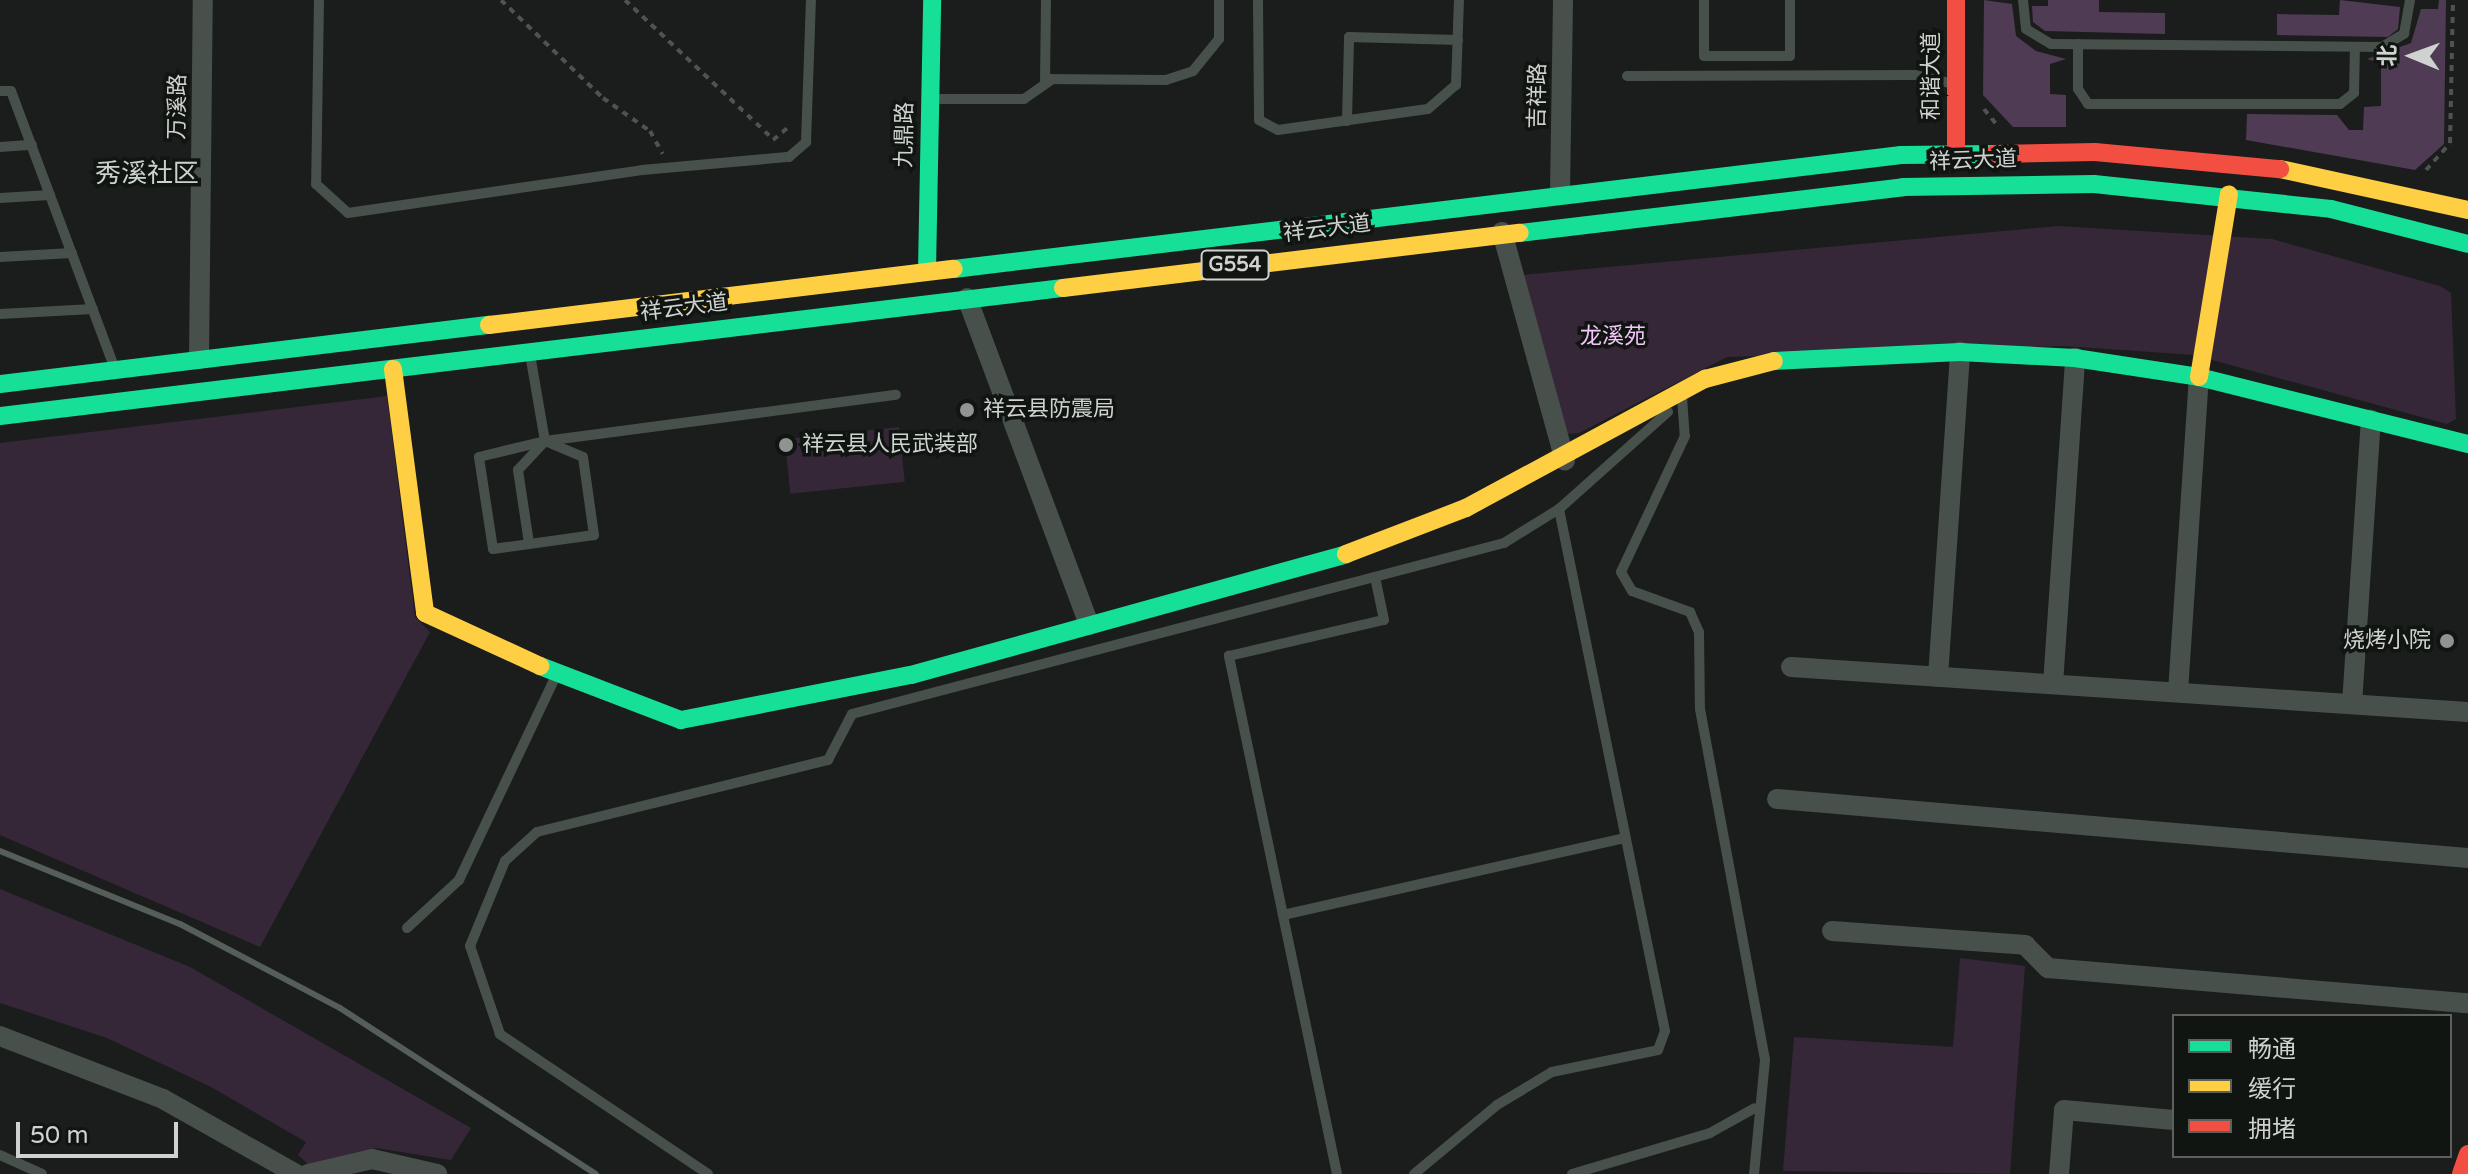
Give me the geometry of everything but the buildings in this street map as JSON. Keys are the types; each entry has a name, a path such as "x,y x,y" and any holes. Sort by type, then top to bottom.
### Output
{"main road":[{"name":"九鼎路","path":"928,303 932,0"},
{"name":"和谐大道","path":"1956,0 1956,153"},
{"name":"祥云大道","path":"0,384 1560,192 1956,153 2226,161 2337,177 2468,210"},
{"name":"祥云大道","path":"0,416 1562,224 1931,186 2094,184 2229,194 2359,215 2468,244"},
{"path":"1560,192 1562,224"},
{"path":"2199,377 2229,194"},
{"path":"393,369 423,609 439,624 559,670 671,718 705,720 911,675 1333,559 1565,460 1682,397 1705,379 1749,364 1960,352 2075,358 2199,377 2468,444"},
{"path":"199,359 200,392"},
{"path":"2461,1174 2468,1154"}],"street":[{"name":"万溪路","path":"199,359 203,0"},
{"name":"吉祥路","path":"1560,192 1563,0"},
{"path":"1502,232 1565,460"},
{"path":"967,298 1089,625"},
{"path":"1938,677 1960,352"},
{"path":"2053,684 2075,358"},
{"path":"2178,692 2199,377"},
{"path":"2352,704 2371,420"},
{"path":"1791,667 2468,712"},
{"path":"1777,799 2468,858"},
{"path":"1832,931 2025,945 2048,968 2468,1003"},
{"path":"0,1036 163,1099 296,1174"},
{"path":"2059,1174 2064,1110 2172,1120"},
{"path":"308,1174 372,1159 437,1174"}],"lane":[{"path":"319,0 316,184 348,213 671,167 789,157 806,142 811,0"},
{"path":"1046,0 1045,79 1166,80 1193,71 1219,39 1219,0"},
{"path":"1258,0 1259,120 1278,130 1428,109 1456,85 1459,0"},
{"path":"1704,0 1704,56 1775,56 1790,56 1790,0"},
{"path":"2023,0 2032,38 2078,44 2355,47 2382,47 2404,34 2410,0"},
{"path":"1347,121 1349,37 1458,40"},
{"path":"2078,44 2078,89 2088,104 2340,104 2354,93 2355,47"},
{"path":"1627,76 1915,75 1956,85"},
{"path":"930,99 1024,99 1053,79"},
{"path":"0,91 11,91 115,370"},
{"path":"0,147 32,145"},
{"path":"0,198 50,195"},
{"path":"0,257 72,253"},
{"path":"0,314 93,309"},
{"path":"529,352 545,441"},
{"path":"545,441 583,457 594,535 493,549 479,457 545,441 896,395"},
{"path":"708,1174 500,1034 470,946 505,861 537,832 828,760 852,714 1504,543 1559,509 1682,397"},
{"path":"1572,1174 1710,1133 1755,1108 1766,1092 1765,1060 1700,709 1699,632 1690,612 1632,591 1621,572 1685,436 1682,397"},
{"path":"529,543 518,470 545,441"},
{"path":"1414,1174 1497,1105 1552,1072 1658,1050 1665,1031 1559,509"},
{"path":"1337,1174 1229,656 1384,620 1375,577"},
{"path":"407,928 459,880 559,670"},
{"path":"1283,915 1625,838"},
{"path":"1754,1174 1755,1108"},
{"path":"0,1155 39,1173"}],"path":[{"path":"501,0 603,98 650,131 671,167"},
{"path":"625,0 774,140"},
{"path":"2417,174 2450,143 2453,0"},
{"path":"1979,99 2005,131"},
{"path":"761,160 774,140 806,116"}],"green space":[{"name":"龙溪苑","path":"2058,226 2272,239 2440,286 2451,293 2456,419 2447,424 2194,355 2064,346 1727,357 1579,433 1565,434 1522,275"},
{"path":"387,396 415,617 430,632 260,947 0,835 0,443"},
{"path":"899,427 905,482 790,494 785,439"},
{"path":"0,889 190,967 471,1128 451,1160 376,1148 308,1164 298,1155 306,1142 211,1087 107,1038 0,1003"},
{"path":"1960,958 2025,966 2010,1174 1783,1171 1794,1037 1953,1047"}],"shaded area":[{"path":"1984,0 2012,4 2016,36 2036,51 2066,59 2050,64 2050,94 2066,95 2066,127 2013,127 1983,95"},
{"path":"2048,0 2099,0 2099,12 2165,13 2165,34 2045,31 2033,22 2032,6 2048,6"},
{"path":"2340,0 2400,7 2398,29 2388,37 2277,35 2277,14 2339,15"},
{"path":"2439,0 2446,0 2444,144 2415,170 2246,140 2247,114 2337,115 2349,130 2363,130 2364,107 2381,106 2381,63 2367,59 2411,43 2421,9 2438,9"}],"railway":[{"path":"0,851 180,924 340,1008 596,1174"}],"traffic: fast":[{"path":"927,270 932,0"},
{"path":"954,269 1901,155 1994,154"},
{"path":"1520,233 1903,187 2094,184 2331,209 2468,244"},
{"path":"0,416 1063,288"},
{"path":"0,384 489,325"},
{"path":"1774,361 1960,352 2075,358 2199,377 2468,444"},
{"path":"540,666 681,720 911,675 1346,554"}],"traffic: slow":[{"path":"2280,169 2468,210"},
{"path":"2199,377 2229,194"},
{"path":"1063,288 1520,233"},
{"path":"489,325 954,269"},
{"path":"1346,554 1466,508 1705,379 1774,361"},
{"path":"393,369 425,613 540,666"}],"traffic: jam":[{"path":"1956,0 1956,153"},
{"path":"1994,154 2095,152 2280,169"},
{"path":"2461,1174 2468,1154"}],"place":[{"name":"祥云县防震局","path":"967,410"},
{"name":"祥云县人民武装部","path":"786,445"},
{"name":"烧烤小院","path":"2447,641"}],"district":[{"name":"秀溪社区","path":"147,174"}]}
